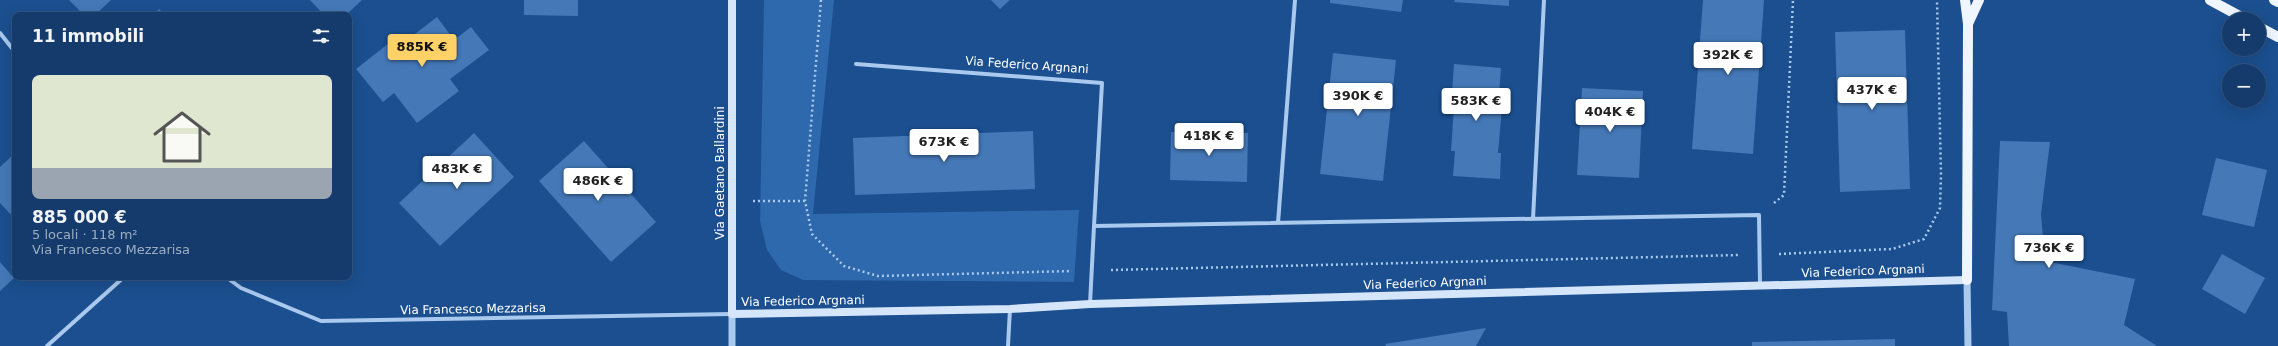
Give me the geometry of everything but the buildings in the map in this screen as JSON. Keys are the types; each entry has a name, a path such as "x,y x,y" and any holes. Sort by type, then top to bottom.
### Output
{"main road":[{"name":"Via Gaetano Ballardini","path":"732,0 732,314"},
{"path":"1965,0 1968,24 1967,280"},
{"path":"1968,24 1979,0"},
{"path":"2210,0 2232,12"},
{"path":"2274,0 2278,2"},
{"path":"2266,31 2278,37"},
{"name":"Via Federico Argnani","path":"732,314 1010,309 1090,304 1967,280"}],"street":[{"path":"1278,223 1295,0"},
{"path":"1533,219 1544,0"},
{"path":"0,33 12,48"},
{"name":"Via Federico Argnani","path":"856,64 1102,83 1090,304"},
{"path":"1094,226 1759,215 1760,285"},
{"path":"47,346 121,280"},
{"name":"Via Francesco Mezzarisa","path":"230,280 241,288 321,321 732,314"},
{"path":"1967,280 1968,346"},
{"path":"1008,346 1010,309"},
{"name":"Via Gaetano Ballardini","path":"732,314 732,346"}],"path":[{"path":"1759,215 1784,195 1793,0"},
{"path":"1760,255 1892,249 1924,239 1940,208 1942,175 1937,0"},
{"path":"732,201 805,201"}],"shaded area":[{"path":"764,0 834,0 813,214 1079,210 1074,282 803,280 781,270 767,250 760,221"}]}
